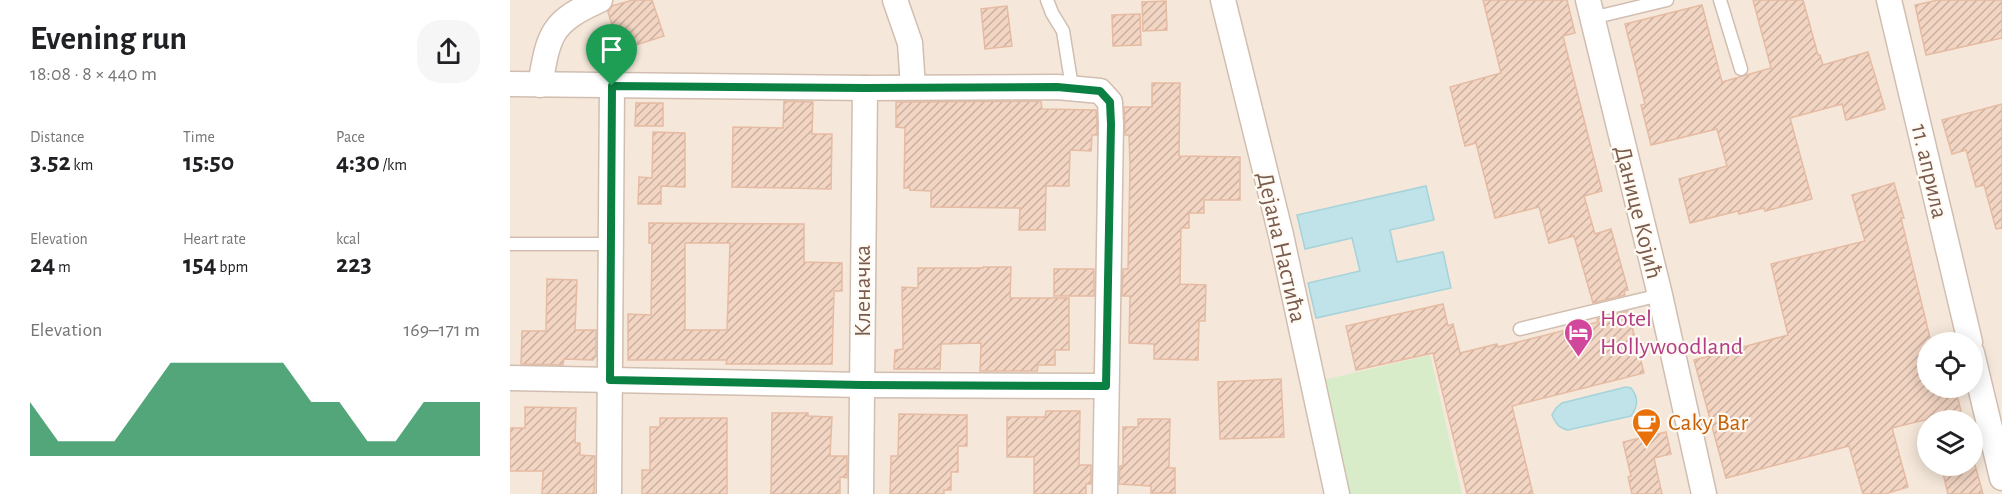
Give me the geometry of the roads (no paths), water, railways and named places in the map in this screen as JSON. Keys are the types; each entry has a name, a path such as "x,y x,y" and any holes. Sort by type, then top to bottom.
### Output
{"street":[{"path":"540,85 548,45 558,26 573,13 600,0"},
{"path":"895,0 910,43 913,87"},
{"name":"Дејана Настића","path":"1223,0 1281,236 1337,494"},
{"name":"11. априла","path":"1889,0 1968,332"},
{"name":"Данице Којић","path":"1590,9 1660,295 1704,494"},
{"path":"510,84 865,88 1072,87 1100,91 1110,102 1105,494"},
{"path":"609,494 612,86"},
{"name":"Кленачка","path":"861,494 865,88"},
{"path":"510,378 862,385 1106,386"},
{"path":"1983,398 2002,478"}],"lane":[{"path":"1047,0 1063,31 1072,87"},
{"path":"1590,9 1666,0"},
{"path":"1720,0 1740,69"},
{"path":"510,244 610,244"},
{"path":"1520,329 1660,295"}],"water":[{"path":"1426,186 1434,220 1390,230 1397,262 1443,252 1451,288 1316,318 1308,283 1360,271 1352,238 1305,249 1297,215"},
{"path":"1626,387 1631,388 1636,399 1635,409 1631,416 1568,430 1558,425 1552,415 1562,403"}],"place":[{"name":"Hotel Hollywoodland","path":"1579,358"},
{"name":"Caky Bar","path":"1647,448"}]}
